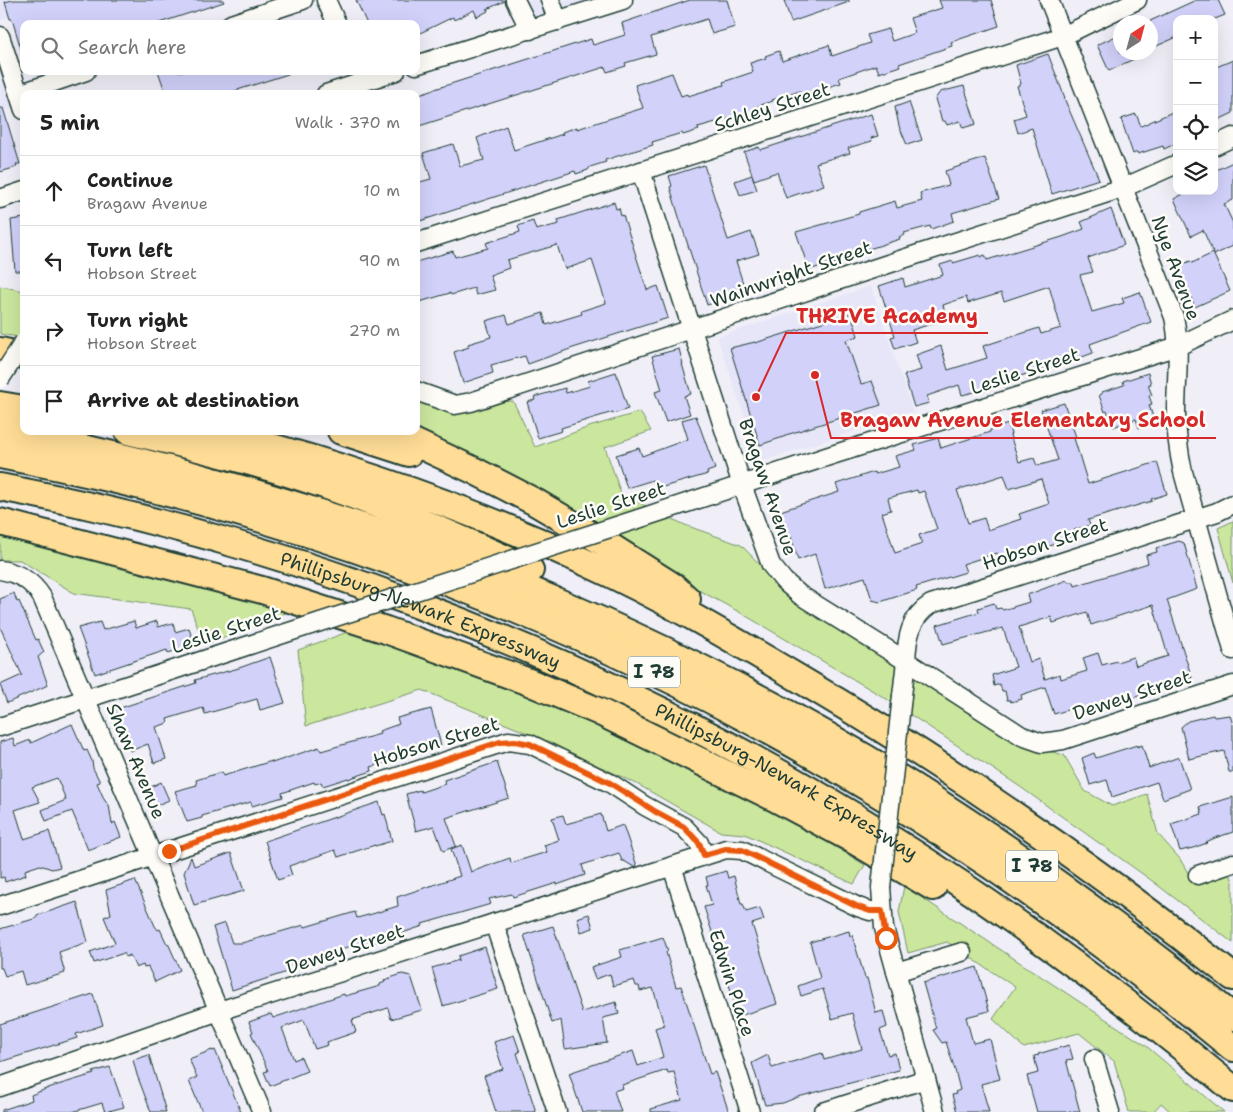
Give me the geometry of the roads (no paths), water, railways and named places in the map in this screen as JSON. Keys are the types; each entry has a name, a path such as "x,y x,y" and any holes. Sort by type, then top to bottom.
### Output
{"highway":[{"path":"0,351 20,355"},
{"path":"0,387 20,390"},
{"path":"0,405 20,409"},
{"name":"I 78","path":"0,430 20,434"},
{"name":"I 78","path":"23,435 126,457 230,485 332,516 441,554 523,586 629,633 725,680 819,731 912,786 1043,873 1137,942 1233,1017"},
{"path":"144,435 229,456 313,481 436,527 562,585 631,620 819,731"},
{"name":"I 78","path":"225,435 355,473 488,520 602,570 724,633 871,720 1004,807 1133,900 1233,977"},
{"path":"353,435 449,467 535,502"},
{"path":"398,435 535,502 603,542 674,587 724,633"},
{"name":"Phillipsburg-Newark Expressway","path":"0,455 147,487 317,536 400,564 500,603 645,667 787,741 925,823 1020,886 1099,943 1233,1048"},
{"name":"Phillipsburg-Newark Expressway","path":"0,487 170,526 272,555 421,605 521,646 617,689 759,762 852,815 985,901 1071,962 1233,1089"},
{"path":"0,522 278,595 456,654 583,704 724,772 850,838 942,892 1147,1020"}],"street":[{"path":"243,20 303,0"},
{"path":"326,0 335,20"},
{"path":"515,0 530,30"},
{"path":"550,0 558,21"},
{"path":"420,64 623,0"},
{"name":"Nye Avenue","path":"1049,0 1174,317 1178,333 1176,416 1178,444 1183,472 1233,650"},
{"name":"Schley Street","path":"420,242 1063,36 1137,0"},
{"path":"0,36 20,99"},
{"path":"46,90 78,75"},
{"path":"334,90 361,76"},
{"path":"1218,144 1233,138"},
{"name":"Wainwright Street","path":"420,392 455,405 471,402 1123,188 1173,166"},
{"name":"Bragaw Avenue","path":"641,171 742,485 766,555 776,574 800,595 1022,736 1042,743"},
{"path":"0,199 20,192"},
{"name":"Leslie Street","path":"0,727 886,438 1178,346 1233,320"},
{"path":"0,379 20,348"},
{"name":"Hobson Street","path":"906,661 910,627 920,613 931,604 1216,512 1233,504"},
{"name":"Shaw Avenue","path":"8,572 31,583 42,597 87,698 262,1112"},
{"path":"906,661 881,887 882,911 886,938 935,1112"},
{"name":"Dewey Street","path":"1042,743 1063,740 1233,685"},
{"name":"Hobson Street","path":"0,906 500,742 515,741 538,747 600,778 678,823 695,837 704,855"},
{"path":"704,855 726,849 742,850 858,907 870,911 882,911"},
{"name":"Dewey Street","path":"0,1087 219,1011 704,855"},
{"path":"1198,875 1233,863"},
{"name":"Edwin Place","path":"672,866 750,1112"},
{"path":"494,923 557,1112"},
{"path":"896,972 962,952"},
{"path":"1094,1059 1110,1112"},
{"path":"822,1112 926,1079"}],"place":[{"name":"Bragaw Avenue Elementary School","path":"815,375"},
{"name":"THRIVE Academy","path":"756,397"}]}
